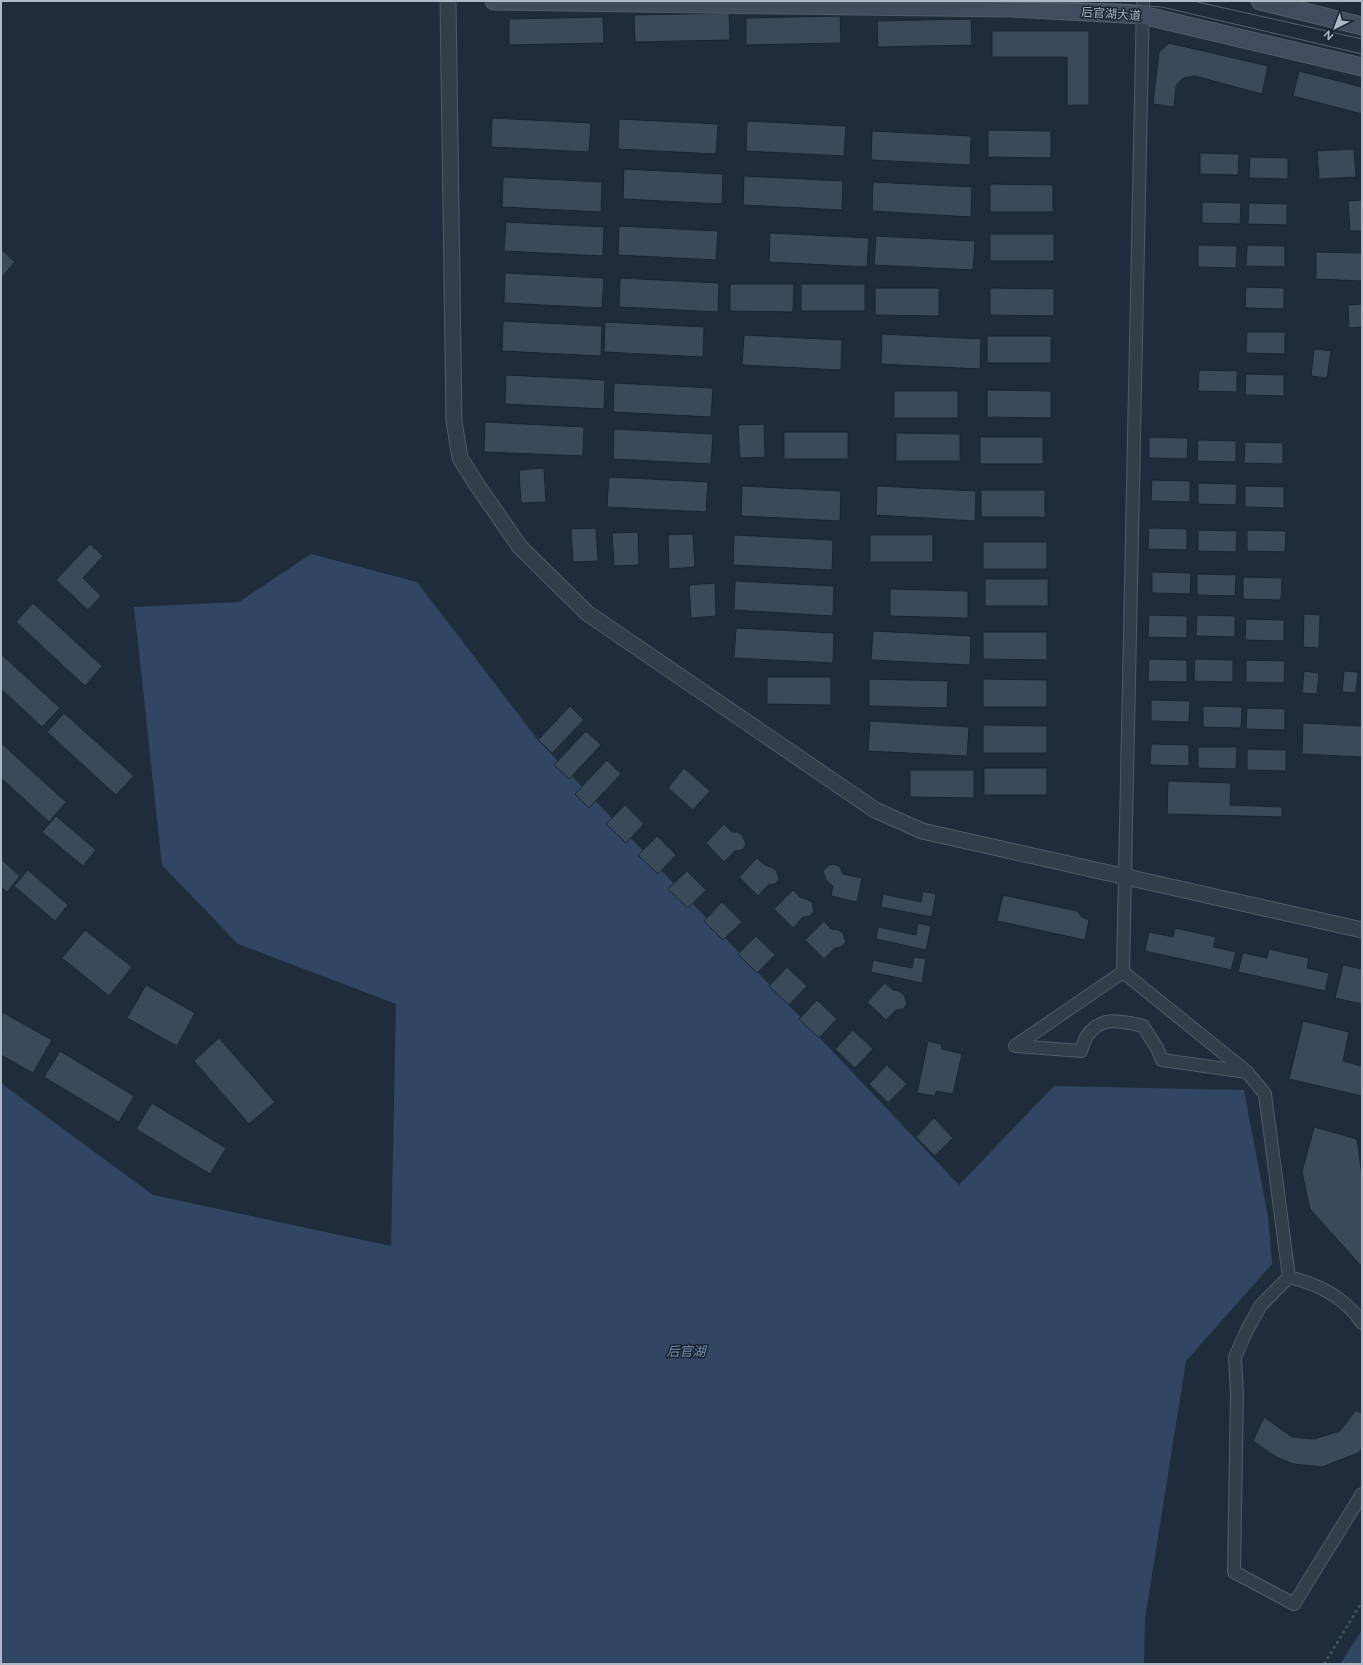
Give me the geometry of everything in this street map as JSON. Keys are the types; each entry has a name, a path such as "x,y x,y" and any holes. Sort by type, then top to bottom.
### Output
{"main road":[{"name":"后官湖大道","path":"494,1 1010,8 1142,8 1362,66"},
{"path":"1260,1 1362,26"}],"street":[{"path":"448,1 454,421 460,458 520,548 587,613 876,810 922,831 1125,878 1362,930"},
{"path":"1123,972 1142,8"},
{"path":"1123,972 1015,1046 1081,1051 1086,1036 1099,1024 1118,1020 1143,1026 1157,1048 1162,1060 1247,1072"},
{"path":"1123,972 1247,1072 1265,1094 1288,1277"},
{"path":"1288,1277 1305,1281 1332,1293 1355,1312 1362,1323"},
{"path":"1288,1277 1261,1305 1247,1330 1235,1358 1237,1394 1234,1572 1294,1604 1362,1494"}],"path":[{"path":"1324,1664 1362,1602"}],"water":[{"name":"后官湖","path":"311,554 417,582 538,740 959,1185 1054,1086 1244,1090 1268,1217 1272,1264 1186,1361 1145,1619 1144,1664 1,1664 1,1083 153,1195 391,1246 396,1004 238,944 162,865 134,607 239,602"},
{"path":"1362,1630 1362,1664 1340,1664"}],"building":[{"path":"729,13 730,40 635,42 634,15"},
{"path":"840,16 841,43 746,45 746,18"},
{"path":"603,17 604,43 509,45 509,19"},
{"path":"971,19 972,45 878,47 877,21"},
{"path":"992,31 1089,31 1089,105 1067,105 1067,57 992,57"},
{"path":"1169,43 1268,66 1262,94 1195,76 1183,78 1176,86 1174,107 1153,104 1159,52"},
{"path":"1299,71 1362,87 1362,114 1293,96"},
{"path":"492,118 591,123 589,152 491,147"},
{"path":"619,119 718,124 716,154 618,149"},
{"path":"747,121 846,126 844,156 746,151"},
{"path":"988,130 1051,131 1051,158 988,157"},
{"path":"872,131 971,136 970,165 871,160"},
{"path":"1354,149 1356,177 1319,179 1317,151"},
{"path":"1200,153 1239,154 1238,175 1200,174"},
{"path":"1250,157 1288,158 1288,179 1249,178"},
{"path":"624,169 723,174 722,204 623,199"},
{"path":"744,176 843,181 842,210 743,205"},
{"path":"503,177 602,182 601,212 502,207"},
{"path":"873,182 972,187 971,217 872,211"},
{"path":"990,184 1053,185 1053,212 990,212"},
{"path":"1362,200 1362,231 1350,231 1348,201"},
{"path":"1202,202 1241,203 1240,224 1202,223"},
{"path":"1249,203 1287,204 1287,225 1248,224"},
{"path":"506,222 604,227 603,256 504,251"},
{"path":"619,226 718,231 716,260 618,255"},
{"path":"770,233 869,238 867,267 769,262"},
{"path":"990,234 1054,234 1054,261 990,261"},
{"path":"876,236 975,241 973,270 874,265"},
{"path":"1198,245 1237,246 1236,268 1198,267"},
{"path":"1247,245 1285,246 1285,267 1246,266"},
{"path":"1,249 15,262 1,278"},
{"path":"1316,252 1362,253 1362,281 1316,279"},
{"path":"505,273 604,278 602,308 504,303"},
{"path":"620,278 719,283 718,312 619,307"},
{"path":"730,284 794,284 793,312 730,311"},
{"path":"801,284 865,284 865,311 801,311"},
{"path":"1246,287 1284,288 1284,309 1245,308"},
{"path":"875,288 939,288 939,316 875,315"},
{"path":"990,288 1054,289 1054,316 990,315"},
{"path":"1362,304 1362,327 1349,328 1348,305"},
{"path":"503,321 602,326 601,356 502,351"},
{"path":"605,322 704,327 703,357 604,352"},
{"path":"1247,332 1285,332 1285,354 1246,353"},
{"path":"882,334 981,339 980,369 881,364"},
{"path":"744,335 842,340 841,370 742,365"},
{"path":"987,336 1051,336 1051,363 987,363"},
{"path":"1314,349 1331,351 1327,378 1311,376"},
{"path":"1199,370 1237,371 1237,392 1198,391"},
{"path":"1246,374 1284,375 1284,396 1245,395"},
{"path":"506,375 605,380 604,409 505,404"},
{"path":"614,383 713,388 711,417 613,412"},
{"path":"987,390 1051,391 1051,418 987,417"},
{"path":"894,391 958,391 958,418 894,418"},
{"path":"485,422 584,427 583,456 484,452"},
{"path":"764,424 765,457 740,458 738,425"},
{"path":"614,429 713,434 711,464 613,459"},
{"path":"784,432 848,432 848,459 784,459"},
{"path":"896,433 960,434 960,461 896,461"},
{"path":"980,437 1043,437 1043,464 980,464"},
{"path":"1149,437 1188,438 1187,459 1149,458"},
{"path":"1198,440 1236,441 1236,462 1197,461"},
{"path":"1245,442 1283,443 1283,464 1244,463"},
{"path":"544,468 546,502 521,503 519,470"},
{"path":"609,477 708,482 706,512 607,507"},
{"path":"1152,480 1190,481 1190,502 1151,501"},
{"path":"1198,483 1237,484 1236,505 1198,504"},
{"path":"742,486 841,491 840,521 741,516"},
{"path":"877,486 976,491 975,521 876,515"},
{"path":"1245,486 1284,487 1284,508 1245,507"},
{"path":"981,490 1045,490 1045,517 981,517"},
{"path":"596,528 598,561 573,562 571,529"},
{"path":"1149,528 1187,529 1187,550 1148,549"},
{"path":"1198,530 1237,531 1236,552 1198,551"},
{"path":"1247,530 1286,531 1285,552 1247,551"},
{"path":"638,532 639,565 614,566 612,533"},
{"path":"693,534 695,567 669,569 668,535"},
{"path":"734,535 833,540 832,570 733,565"},
{"path":"870,535 933,535 933,562 870,562"},
{"path":"983,542 1047,542 1047,569 983,569"},
{"path":"90,544 103,556 83,578 101,596 88,610 56,580"},
{"path":"1152,572 1191,573 1190,594 1152,593"},
{"path":"1197,574 1236,575 1235,596 1197,595"},
{"path":"1243,577 1282,578 1281,600 1243,599"},
{"path":"985,579 1048,579 1048,606 985,606"},
{"path":"735,581 834,586 833,616 734,610"},
{"path":"715,583 716,616 691,618 689,585"},
{"path":"890,589 968,591 968,618 890,616"},
{"path":"33,603 102,666 85,686 16,622"},
{"path":"1304,614 1320,615 1319,648 1303,647"},
{"path":"1149,615 1187,616 1187,638 1148,637"},
{"path":"1197,615 1235,616 1235,637 1196,636"},
{"path":"1246,619 1284,620 1284,641 1245,640"},
{"path":"736,628 834,633 833,663 734,658"},
{"path":"873,631 971,636 970,665 871,660"},
{"path":"983,632 1047,632 1047,660 983,659"},
{"path":"1,654 60,708 42,727 1,689"},
{"path":"1149,659 1187,660 1187,682 1148,681"},
{"path":"1195,659 1233,660 1233,682 1194,681"},
{"path":"1246,660 1285,661 1284,683 1246,682"},
{"path":"1304,671 1319,673 1317,694 1302,693"},
{"path":"1344,671 1358,672 1356,693 1342,692"},
{"path":"767,677 831,677 831,705 767,704"},
{"path":"869,679 948,681 947,708 869,706"},
{"path":"983,679 1047,680 1047,707 983,707"},
{"path":"1151,700 1190,701 1189,722 1151,721"},
{"path":"570,706 584,720 552,753 538,740"},
{"path":"1203,706 1242,707 1241,728 1203,727"},
{"path":"1247,708 1285,709 1285,730 1246,729"},
{"path":"64,713 134,776 116,795 47,732"},
{"path":"870,721 969,727 967,756 868,751"},
{"path":"1303,723 1362,726 1362,757 1302,754"},
{"path":"983,725 1047,726 1047,753 983,753"},
{"path":"586,731 601,745 569,779 554,765"},
{"path":"1,743 66,802 49,822 1,778"},
{"path":"1151,744 1189,745 1189,766 1150,765"},
{"path":"1198,747 1237,747 1236,769 1198,768"},
{"path":"1247,749 1286,750 1286,771 1247,770"},
{"path":"607,760 621,774 589,808 575,794"},
{"path":"684,768 710,791 693,810 668,788"},
{"path":"984,768 1047,768 1047,795 984,795"},
{"path":"910,770 974,770 974,798 910,797"},
{"path":"1168,781 1231,783 1230,805 1282,807 1282,817 1167,814"},
{"path":"625,805 644,824 626,843 606,824"},
{"path":"56,816 96,850 83,866 42,832"},
{"path":"724,824 732,832 738,832 743,836 746,845 742,850 735,851 724,862 706,843"},
{"path":"657,836 676,855 658,874 638,855"},
{"path":"757,858 765,865 776,870 779,879 775,884 768,885 758,896 739,877"},
{"path":"1,859 20,876 7,892 1,887"},
{"path":"834,864 840,867 843,874 862,878 857,902 831,896 833,886 826,880 823,871 829,865"},
{"path":"28,870 68,905 55,921 14,886"},
{"path":"687,871 706,890 688,908 668,889"},
{"path":"793,890 800,897 812,902 814,911 810,916 803,917 793,928 774,909"},
{"path":"923,891 936,894 932,917 881,907 883,894 921,902"},
{"path":"1003,895 1077,911 1082,917 1089,920 1085,940 997,921"},
{"path":"722,902 742,922 723,940 704,921"},
{"path":"824,921 831,929 838,930 843,933 846,942 841,947 835,948 824,959 805,940"},
{"path":"918,923 931,926 926,950 876,939 878,927 916,935"},
{"path":"1175,928 1216,937 1213,947 1236,952 1231,970 1145,951 1149,932 1173,937"},
{"path":"85,930 132,967 109,996 62,958"},
{"path":"756,936 775,955 757,973 738,954"},
{"path":"1269,949 1309,958 1307,968 1329,973 1325,991 1238,972 1243,953 1267,958"},
{"path":"914,957 926,959 922,983 871,972 873,960 912,968"},
{"path":"1343,965 1362,969 1362,1004 1335,998"},
{"path":"787,967 807,986 789,1005 769,986"},
{"path":"885,983 893,990 899,991 904,995 907,1004 903,1009 896,1010 886,1020 867,1002"},
{"path":"146,985 195,1013 177,1046 127,1018"},
{"path":"817,1000 837,1019 819,1038 799,1019"},
{"path":"2,1012 52,1040 33,1073 1,1055"},
{"path":"1303,1021 1349,1032 1343,1061 1362,1066 1362,1096 1289,1079"},
{"path":"853,1030 873,1049 855,1068 835,1049"},
{"path":"219,1038 275,1102 249,1124 194,1061"},
{"path":"928,1041 941,1044 942,1049 962,1054 953,1094 936,1091 935,1096 917,1093"},
{"path":"60,1051 134,1096 119,1122 44,1077"},
{"path":"887,1065 907,1084 888,1103 869,1084"},
{"path":"152,1103 226,1148 210,1174 136,1129"},
{"path":"934,1118 953,1138 935,1156 916,1137"},
{"path":"1314,1127 1357,1139 1362,1176 1362,1267 1310,1209 1302,1172"},
{"path":"1356,1410 1362,1414 1362,1448 1358,1453 1322,1467 1293,1464 1276,1457 1253,1441 1264,1417 1292,1437 1314,1439 1340,1431"}],"tram line":[{"path":"949,1 1118,4 1162,7 1362,54"},
{"path":"1193,1 1362,39"}]}
